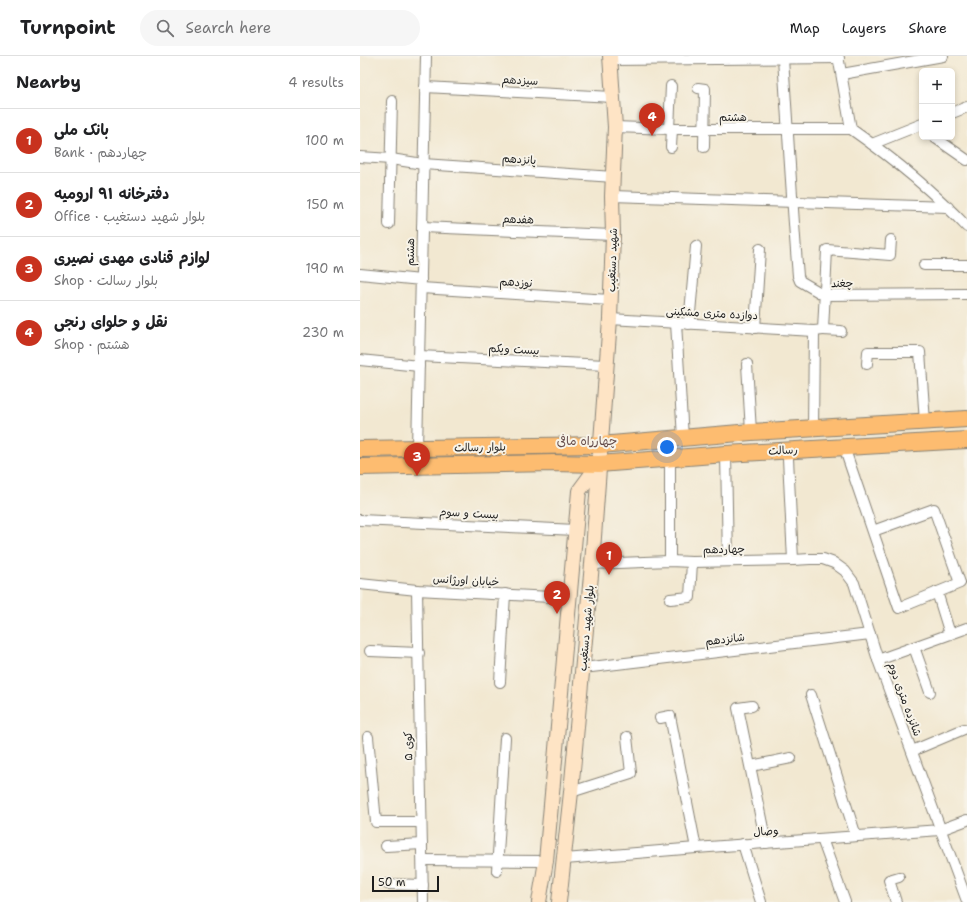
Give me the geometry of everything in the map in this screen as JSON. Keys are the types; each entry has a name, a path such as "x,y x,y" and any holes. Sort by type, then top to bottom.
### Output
{"main road":[{"name":"شهید دستغیب","path":"599,464 610,319 613,235 612,196 615,127 611,58"},
{"name":"رسالت","path":"600,445 751,432 967,419"},
{"path":"782,431 784,450"},
{"name":"رسالت","path":"599,464 784,450 967,440"},
{"name":"بلوار رسالت","path":"360,449 600,445"},
{"name":"بلوار رسالت","path":"360,467 553,463 599,464"},
{"name":"بلوار شهید دستغیب","path":"538,902 546,861 579,491 599,464"},
{"name":"بلوار شهید دستغیب","path":"559,902 572,792 592,564 599,464"},
{"path":"546,861 565,859"}],"street":[{"name":"هشتم","path":"417,448 426,56"},
{"path":"842,74 942,56"},
{"path":"611,58 783,59 838,57 851,129 872,144 948,207 967,227"},
{"path":"783,59 792,202"},
{"path":"671,86 671,148"},
{"name":"سیزدهم","path":"425,87 613,97"},
{"path":"698,88 705,89 704,147"},
{"path":"389,224 392,101"},
{"path":"955,112 967,107"},
{"name":"هشتم","path":"615,127 670,129 851,129"},
{"path":"872,144 919,127"},
{"path":"938,140 967,160"},
{"path":"360,157 390,159 424,164"},
{"name":"پانزدهم","path":"424,164 614,176"},
{"path":"612,196 948,207"},
{"name":"چغند","path":"792,202 798,276 800,282 824,295 967,294"},
{"name":"هفدهم","path":"422,228 613,235"},
{"path":"813,429 818,331 824,295 827,250 890,255 891,240"},
{"path":"689,324 696,246"},
{"path":"755,328 760,249"},
{"path":"924,265 967,265"},
{"name":"نوزدهم","path":"360,274 421,284 610,300"},
{"name":"دوازده متری مشکینی","path":"610,319 755,328 842,331"},
{"path":"676,323 683,438"},
{"path":"867,364 868,352 920,352 925,422"},
{"name":"بیست ویکم","path":"360,360 606,365"},
{"path":"747,364 751,432"},
{"path":"844,447 899,608 960,583 934,509 873,531"},
{"path":"784,450 788,458 793,560"},
{"path":"726,454 728,561"},
{"path":"670,458 670,561"},
{"name":"بیست و سوم","path":"360,520 576,530"},
{"name":"چهاردهم","path":"592,564 670,561 692,562 823,559 834,563 850,576"},
{"path":"670,599 690,597 692,562"},
{"name":"شانزده متری دوم","path":"850,576 854,583 878,660 967,901"},
{"name":"خیابان اورژانس","path":"360,584 417,590 570,598"},
{"name":"کوی ۵","path":"417,590 421,822 424,885 423,902"},
{"path":"937,592 950,634"},
{"path":"500,682 505,594"},
{"path":"878,660 950,634 966,632"},
{"name":"شانزدهم","path":"583,668 870,634"},
{"path":"914,647 930,692"},
{"path":"370,651 419,654"},
{"path":"811,695 856,836"},
{"path":"752,706 738,708 766,843"},
{"path":"660,718 670,716 696,848"},
{"path":"912,751 964,729"},
{"path":"368,737 376,822 421,822"},
{"path":"572,792 631,773 627,737"},
{"path":"496,871 505,738"},
{"path":"751,766 792,758"},
{"name":"وصال","path":"565,859 743,844 940,830 967,820"},
{"path":"822,839 845,902"},
{"path":"386,846 422,844"},
{"path":"743,844 761,902"},
{"path":"423,860 546,861"},
{"path":"896,902 889,880 899,877"},
{"path":"387,884 424,885"}],"place":[{"name":"نقل و حلوای رنجی","path":"652,136"},
{"name":"لوازم قنادی مهدی نصیری","path":"417,476"},
{"name":"بانک ملی","path":"609,575"},
{"name":"دفترخانه ۹۱ ارومیه","path":"557,614"}],"district":[{"name":"چهارراه مافی","path":"587,441"}]}
